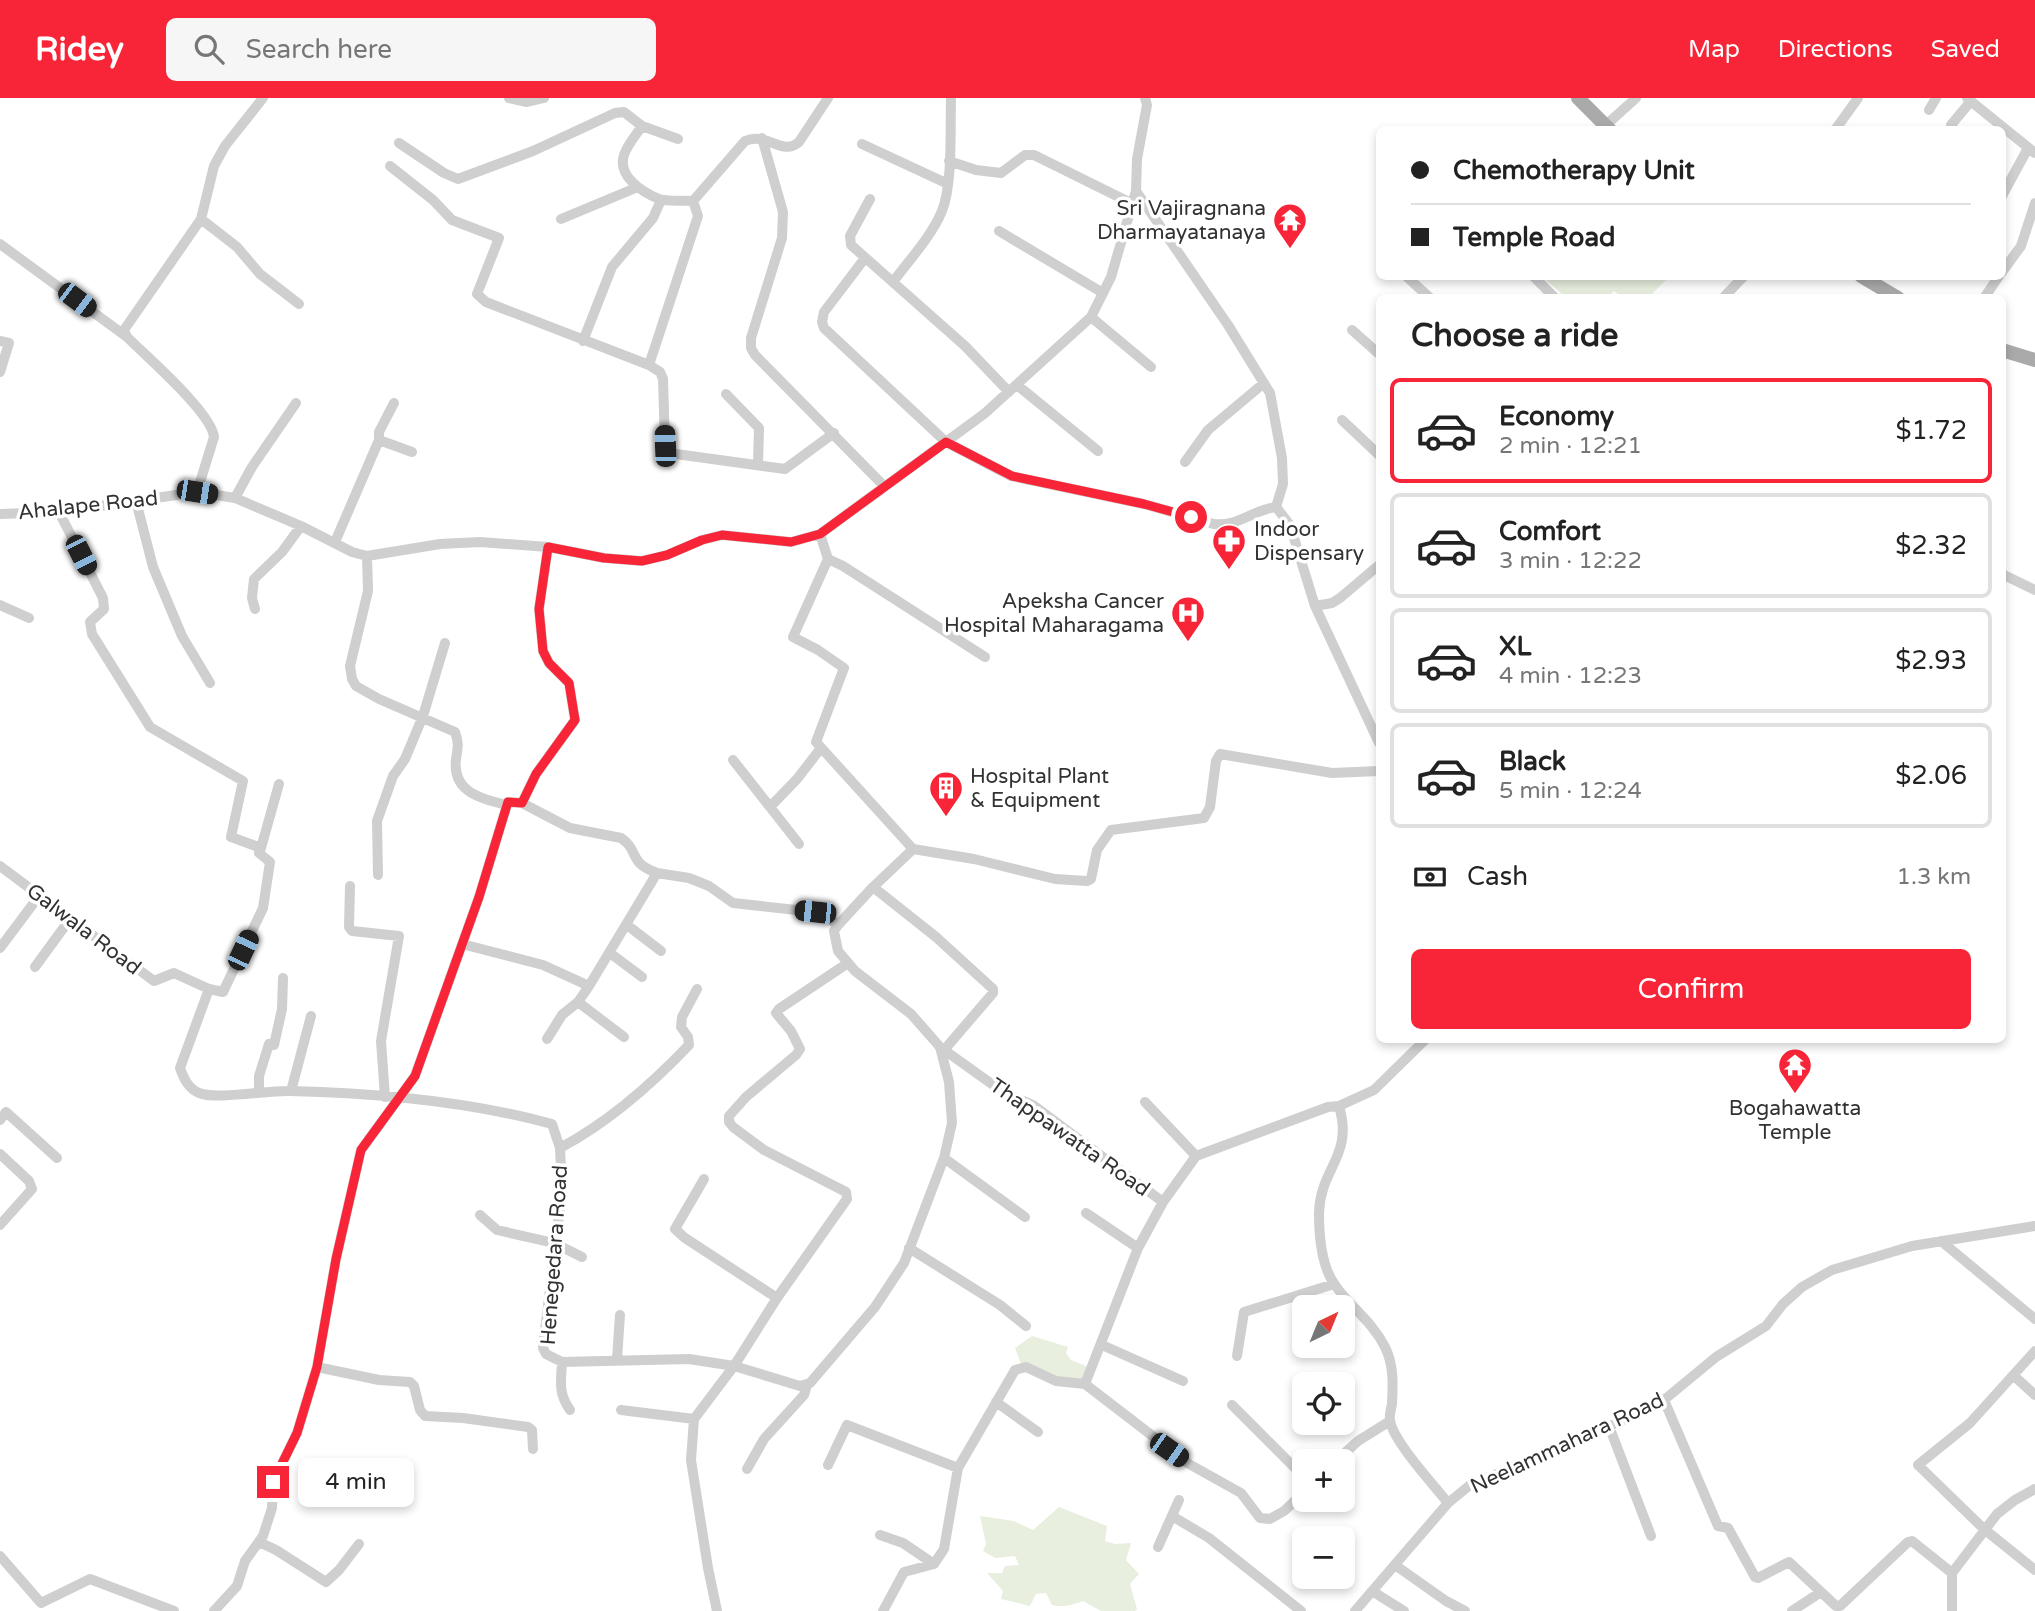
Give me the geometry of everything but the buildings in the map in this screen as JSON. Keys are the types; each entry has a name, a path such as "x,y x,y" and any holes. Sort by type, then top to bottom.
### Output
{"main road":[{"path":"1578,98 1606,126"},
{"path":"1868,280 1891,294"},
{"path":"2006,351 2035,360"}],"street":[{"path":"127,337 124,330 201,219 214,166 225,146 263,98"},
{"path":"509,98 527,102 544,98"},
{"path":"693,201 745,141 762,138 785,148 793,147 828,98"},
{"path":"893,282 932,230 943,209 948,184 951,98"},
{"path":"507,805 482,800 466,792 457,776 456,760 460,744 455,732 379,699 356,686 352,679 350,666 368,592 367,556 440,544 480,542 548,547 604,558 642,561 722,535 791,542 820,534 946,442 1013,389 1091,317 1111,277 1136,191 1145,98"},
{"path":"1608,126 1636,98"},
{"path":"1838,126 1858,98"},
{"path":"1929,110 1936,98"},
{"path":"1951,125 1969,100 2002,126"},
{"path":"399,143 457,179 533,151 615,113 624,112 642,126 678,139"},
{"path":"642,126 624,152 622,163 626,176 638,187 661,200 693,201"},
{"path":"2006,129 2032,150 2006,190"},
{"path":"762,138 783,212 782,237 751,338 751,348 884,486"},
{"path":"862,144 948,184"},
{"path":"949,161 976,170 1001,173 1026,155 1034,155 1131,202"},
{"path":"390,166 452,219 499,238 477,294 486,302 649,365 660,372 663,379 665,446 668,451 785,469 834,433"},
{"path":"561,219 638,187"},
{"path":"1136,191 1228,325 1270,393 1282,458 1283,484 1276,508"},
{"path":"870,199 850,236 851,245 1013,389 1098,451"},
{"path":"583,341 612,267 653,218 661,200"},
{"path":"649,365 698,216 693,201"},
{"path":"2006,266 2021,246 2035,203"},
{"path":"201,219 237,247 260,274 299,304"},
{"path":"999,231 1102,293"},
{"path":"0,244 127,337 202,413 213,428 214,437 197,492"},
{"path":"865,258 824,312 824,328 946,442 1012,476 1144,504 1214,524 1235,523 1266,509 1276,508"},
{"path":"1410,280 1426,294"},
{"path":"1537,280 1551,294"},
{"path":"1727,294 1740,280"},
{"path":"1091,317 1151,367"},
{"path":"1352,330 1376,351"},
{"path":"0,341 9,343 0,372"},
{"path":"1185,462 1208,430 1264,383"},
{"path":"726,394 759,428 758,465"},
{"path":"335,542 379,440 379,432 394,402"},
{"path":"235,498 266,444 296,403"},
{"path":"1342,420 1376,452"},
{"path":"379,440 412,452"},
{"name":"Ahalape Road","path":"0,514 59,512 197,492 235,498 302,526 352,552 367,556"},
{"path":"136,501 153,567 182,636 210,683"},
{"path":"1276,508 1290,525 1315,606 1376,737"},
{"path":"59,512 103,598 104,609 90,622 92,635 150,727 243,780 231,837 261,848"},
{"path":"255,609 252,598 254,579 282,552 302,526"},
{"path":"820,534 828,559 793,637 844,668 816,742 913,849 974,859 1055,879 1087,881 1091,879 1097,850 1111,830 1204,818 1210,807 1216,761 1220,754 1332,773 1376,771"},
{"path":"522,803 536,774 575,720 569,683 549,663 543,651 539,609 548,547"},
{"path":"828,559 844,566 985,657"},
{"path":"1315,606 1332,603 1340,598 1376,568"},
{"path":"2006,576 2035,590"},
{"path":"0,605 29,618"},
{"path":"378,875 377,821 393,776 405,759 423,716 445,643"},
{"path":"770,807 797,779 821,748"},
{"path":"733,760 799,844"},
{"path":"279,784 259,853 270,862 263,908 223,992 209,989 180,1068 186,1083 200,1093 233,1095 259,1091 291,1091 398,1098"},
{"path":"214,1611 237,1586 245,1561 259,1542 272,1508 273,1482 297,1433 317,1367 336,1259 361,1150 415,1076 508,802 522,803 570,828 621,838 628,843 633,857 641,867 657,873 689,878 709,886 733,903 815,912 827,916 838,925"},
{"path":"747,1469 764,1439 804,1395 807,1385 886,1292 904,1263 944,1158 952,1123 949,1082 942,1048 911,1014 855,971 838,951 834,940 834,931 838,925 913,849"},
{"name":"Galwala Road","path":"0,866 154,981 174,974 209,989"},
{"path":"547,1039 562,1015 578,1002 589,986 657,873"},
{"path":"350,886 349,927 352,931 399,936 381,1041 385,1097"},
{"path":"873,887 936,937 993,989 993,993 942,1048"},
{"path":"0,948 39,896"},
{"path":"35,967 71,919"},
{"path":"627,926 661,951"},
{"path":"462,944 543,965 589,986"},
{"path":"610,953 642,977"},
{"path":"717,1611 691,1460 694,1419 734,1366 776,1298 846,1199 846,1192 764,1150 733,1127 729,1116 746,1097 800,1049 791,1031 776,1013 779,1009 848,962"},
{"path":"259,1091 259,1076 269,1044 274,1045 282,1009 283,978"},
{"path":"560,1148 582,1136 656,1080 689,1045 688,1037 681,1027 682,1017 697,989"},
{"path":"578,1002 624,1037"},
{"path":"291,1091 311,1016"},
{"path":"1163,1202 1196,1156 1328,1107 1339,1106 1374,1090 1422,1043"},
{"name":"Thappawatta Road","path":"942,1048 1003,1092 1033,1105 1163,1202 1138,1248 1085,1384"},
{"name":"Henegedara Road","path":"398,1098 478,1107 552,1124 560,1148 562,1191 543,1348 546,1354 562,1362 689,1359 734,1366 800,1386 807,1385"},
{"path":"1145,1102 1196,1156"},
{"path":"1339,1106 1344,1124 1341,1152 1323,1186 1319,1212 1322,1254 1334,1284 1368,1320 1386,1349 1394,1378 1390,1421 1397,1438 1448,1503"},
{"path":"0,1120 6,1112 57,1158"},
{"path":"0,1154 29,1181 32,1189 0,1225"},
{"path":"944,1158 1025,1217"},
{"path":"704,1179 676,1228 685,1238 776,1298"},
{"path":"1086,1213 1138,1248"},
{"path":"481,1215 497,1230 554,1243 582,1257"},
{"name":"Neelammahara Road","path":"1355,1611 1448,1503 1470,1486 1664,1400 1716,1357 1766,1326 1783,1304 1802,1287 1832,1270 1912,1247 2035,1226"},
{"path":"1941,1241 2035,1319"},
{"path":"909,1248 1000,1305 1026,1326"},
{"path":"1237,1356 1244,1312 1334,1284"},
{"path":"617,1359 620,1315"},
{"path":"1102,1345 1183,1381"},
{"path":"2035,1351 1970,1423 1918,1465 1984,1529 2035,1570"},
{"path":"562,1362 562,1399 570,1410"},
{"path":"317,1367 379,1380 410,1382 420,1410 425,1416 528,1427 531,1430 533,1449"},
{"path":"883,1611 904,1572 934,1564 944,1549 958,1468 1016,1370 1026,1367 1056,1381 1085,1384 1189,1464 1241,1493 1260,1518 1270,1519 1292,1503"},
{"path":"2013,1375 2035,1395"},
{"path":"1664,1400 1718,1526 1728,1528 1755,1577 1758,1578 1789,1562 1836,1606 1840,1606 1912,1541 1952,1573"},
{"path":"996,1402 1038,1432"},
{"path":"1232,1405 1292,1465"},
{"path":"621,1410 694,1419"},
{"path":"1349,1449 1390,1421"},
{"path":"828,1465 847,1425 958,1468"},
{"path":"1609,1426 1651,1536"},
{"path":"1952,1611 1952,1573 1997,1514 2035,1489"},
{"path":"1158,1547 1179,1500"},
{"path":"1172,1516 1209,1538 1301,1611"},
{"path":"880,1535 903,1543 934,1564"},
{"path":"259,1542 326,1582 359,1544"},
{"path":"0,1556 41,1603 90,1579 174,1611"},
{"path":"1395,1565 1465,1611"},
{"path":"1372,1591 1404,1611"},
{"path":"1792,1611 1821,1592"}],"green space":[{"path":"1546,280 1666,280 1652,294 1618,294 1614,291 1611,294 1562,294"},
{"path":"1032,1336 1068,1347 1066,1353 1071,1360 1088,1367 1082,1379 1055,1378 1021,1364 1015,1348"},
{"path":"1059,1507 1107,1526 1105,1541 1115,1544 1131,1543 1126,1560 1139,1574 1130,1584 1137,1609 1135,1611 1101,1611 1083,1601 1068,1606 1056,1606 1052,1605 1046,1593 1036,1594 1030,1606 1001,1599 1003,1591 987,1573 1002,1573 1005,1566 1019,1565 1015,1556 995,1558 983,1551 986,1544 980,1516 1014,1521 1033,1530"}],"place":[{"name":"Sri Vajiragnana Dharmayatanaya","path":"1290,250"},
{"name":"Indoor Dispensary","path":"1229,571"},
{"name":"Apeksha Cancer Hospital Maharagama","path":"1188,643"},
{"name":"Hospital Plant & Equipment","path":"946,818"},
{"name":"Bogahawatta Temple","path":"1795,1095"}],"route":[{"path":"273,1482 297,1433 317,1367 336,1259 361,1150 415,1076 479,897 508,802 522,803 536,774 575,720 569,683 549,663 543,651 539,609 548,547 604,558 642,561 722,535 791,542 820,534 946,442 1012,476 1144,504 1191,517"}]}
